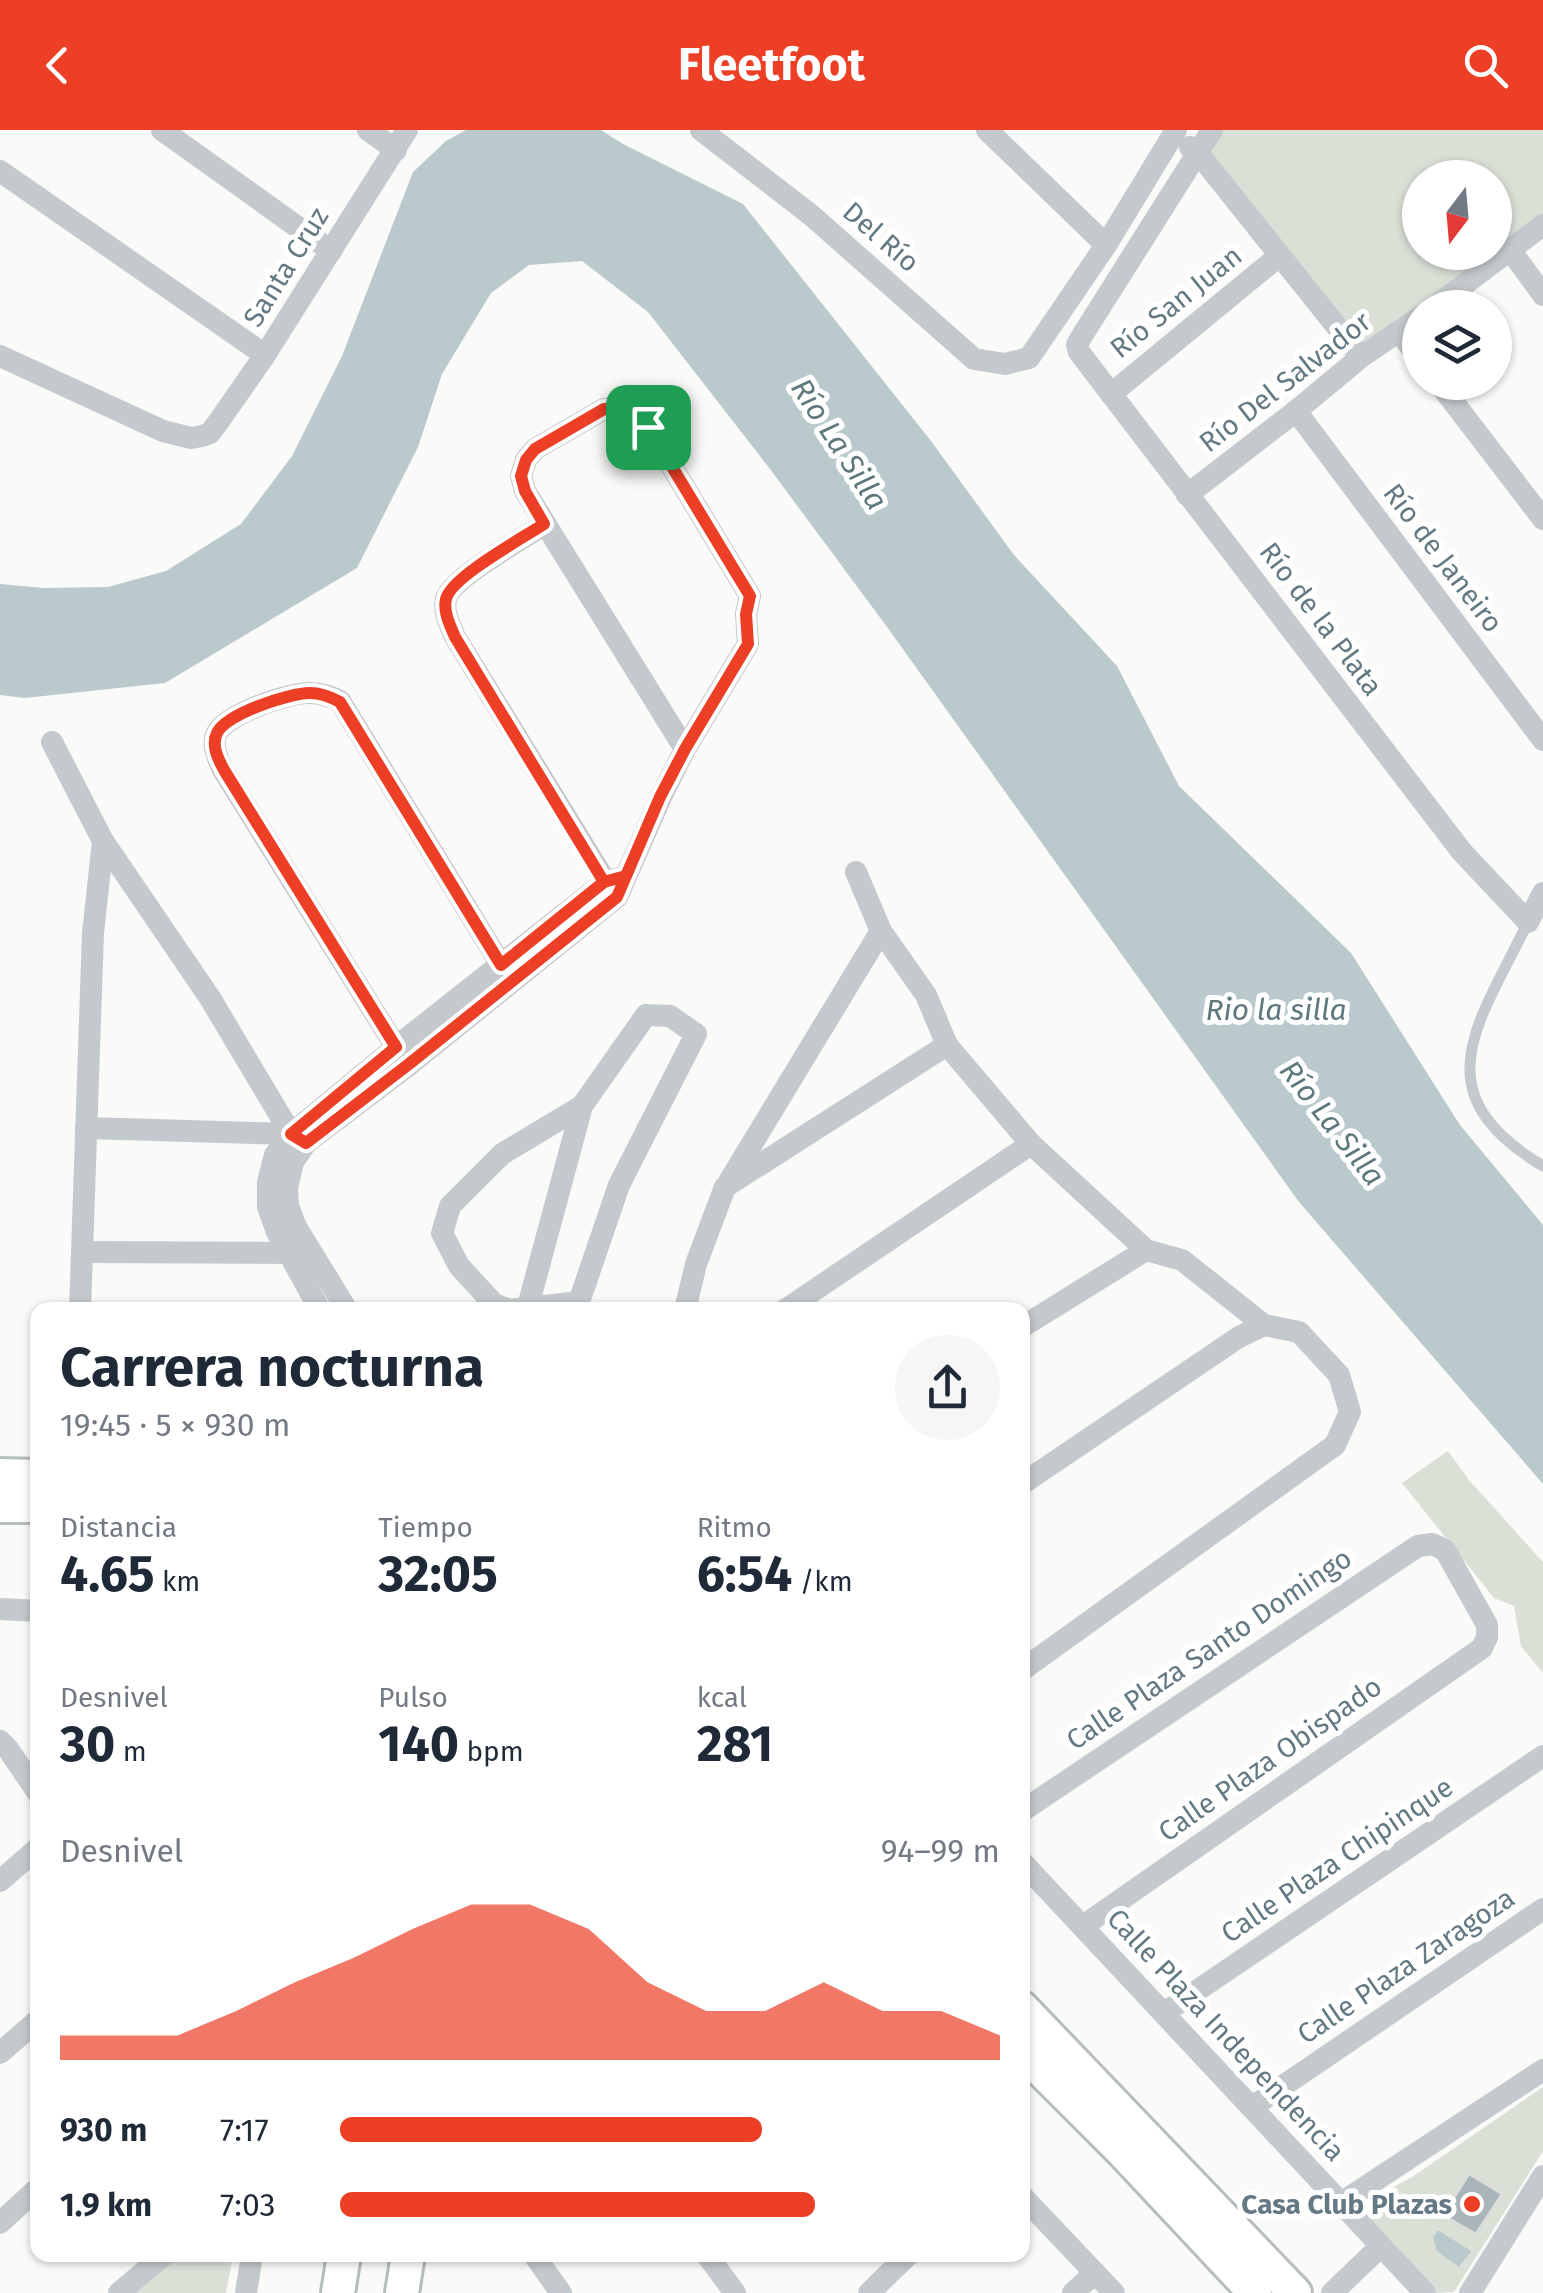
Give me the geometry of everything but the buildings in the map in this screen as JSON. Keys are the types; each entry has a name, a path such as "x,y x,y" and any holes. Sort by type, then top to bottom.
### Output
{"street":[{"path":"162,130 331,251"},
{"path":"368,130 402,140"},
{"name":"Del Río","path":"701,130 810,215 974,359 1005,364 1029,358 1106,245"},
{"path":"987,130 1106,245 1175,132 1198,153 1361,357"},
{"path":"1198,153 1212,130"},
{"name":"Santa Cruz","path":"0,356 163,432 191,438 210,433 265,355 402,140"},
{"name":"Río de la Plata","path":"1198,153 1077,345 1079,352 1462,852 1528,922"},
{"path":"0,171 265,355"},
{"path":"1512,250 1543,225"},
{"path":"1512,252 1543,295"},
{"name":"Río San Juan","path":"1111,394 1279,256"},
{"path":"1458,290 1485,270"},
{"name":"Río Del Salvador","path":"1187,495 1361,357 1402,330"},
{"path":"1399,332 1402,336"},
{"path":"1452,400 1543,520"},
{"path":"340,1302 300,1253 277,1232 268,1208 274,1155 616,885 685,749 748,644 746,614 750,596 648,427 622,408 604,409 535,449 521,476 544,524 685,749"},
{"name":"Río de Janeiro","path":"1296,411 1543,740"},
{"path":"544,524 456,581 446,598 446,618 616,885"},
{"path":"403,1056 218,759 215,740 224,724 294,694 326,694 340,702 506,973"},
{"path":"52,742 103,842 210,998 298,1139"},
{"path":"80,1302 93,922 103,842"},
{"path":"856,872 880,931 926,994 947,1045 1031,1144 1146,1250 1182,1260 1264,1325 1299,1332 1339,1375 1350,1412 1335,1445 1030,1664"},
{"path":"1528,922 1543,893"},
{"path":"688,1302 696,1264 725,1187 880,931"},
{"path":"530,1302 582,1106 646,1015 670,1016 696,1034 619,1185 579,1302"},
{"path":"725,1187 947,1045"},
{"path":"492,1302 459,1266 442,1233 450,1206 502,1154 582,1106"},
{"path":"86,1128 298,1139"},
{"path":"797,1302 1031,1144"},
{"path":"1030,1321 1146,1250"},
{"path":"83,1252 300,1253"},
{"path":"300,1253 317,1302"},
{"path":"1030,1479 1264,1325"},
{"path":"0,1475 30,1476"},
{"path":"0,1506 30,1506"},
{"name":"Calle Plaza Obispado","path":"1084,1926 1482,1648 1487,1625 1445,1550 1432,1544"},
{"name":"Calle Plaza Santo Domingo","path":"1030,1806 1418,1546 1432,1544"},
{"path":"0,1608 30,1610"},
{"path":"0,1741 30,1781"},
{"name":"Calle Plaza Chipinque","path":"1164,2013 1543,1756"},
{"path":"0,1880 30,1855"},
{"name":"Calle Plaza Independencia","path":"1030,1870 1382,2246 1411,2288"},
{"name":"Calle Plaza Zaragoza","path":"1252,2107 1543,1908"},
{"path":"1030,2016 1295,2293"},
{"path":"0,2054 30,2027"},
{"path":"1030,2059 1255,2293"},
{"path":"1341,2202 1543,2070"},
{"path":"1470,2293 1543,2176"},
{"path":"0,2222 30,2195"},
{"path":"1030,2204 1114,2293"},
{"path":"1332,2293 1382,2246"},
{"path":"119,2293 156,2262"},
{"path":"246,2293 251,2262"},
{"path":"338,2293 343,2262"},
{"path":"402,2293 407,2262"},
{"path":"539,2262 561,2293"},
{"path":"711,2262 735,2293"},
{"path":"868,2293 901,2262"},
{"path":"1073,2293 1095,2273"}],"lane":[{"path":"1528,922 1477,1027 1469,1057 1470,1079 1474,1100 1491,1125 1543,1166"}],"shaded area":[{"path":"1211,130 1543,130 1543,225 1512,247 1512,160 1402,160 1402,270 1481,270 1453,290 1402,290 1402,327 1361,357 1198,153"},
{"path":"1448,1451 1543,1562 1543,1673 1521,1646 1514,1606 1494,1598 1402,1483"},
{"path":"1543,2087 1543,2151 1454,2292 1436,2293 1428,2289 1396,2245 1372,2222 1371,2206 1377,2196 1412,2177"},
{"path":"173,2262 232,2262 226,2293 136,2293"}],"water":[{"name":"Rio la silla","path":"466,130 601,130 743,204 931,441 1014,555 1117,666 1179,786 1351,953 1460,1125 1543,1225 1543,1484 1299,1202 890,631 648,312 582,261 529,265 491,293 442,374 418,447 357,568 165,683 25,698 0,695 0,584 108,587 166,571 241,524 292,456 342,356 413,172 446,141"},
{"path":"1438,2230 1471,2251 1459,2267 1437,2251 1433,2237"}],"place":[{"name":"Casa Club Plazas","path":"1472,2204"}],"route":[{"path":"648,427 622,408 604,409 535,449 521,476 544,524 456,581 446,598 446,618 455,637 604,882 626,876 617,897 306,1143 291,1134 396,1047 224,770 215,750 218,732 230,719 294,694 326,694 340,702 501,965 604,882 626,876 685,749 748,644 746,614 750,596 648,427"}],"water label":[{"name":"Río La Silla","path":"839,444"},
{"name":"Río La Silla","path":"1332,1123"}]}
